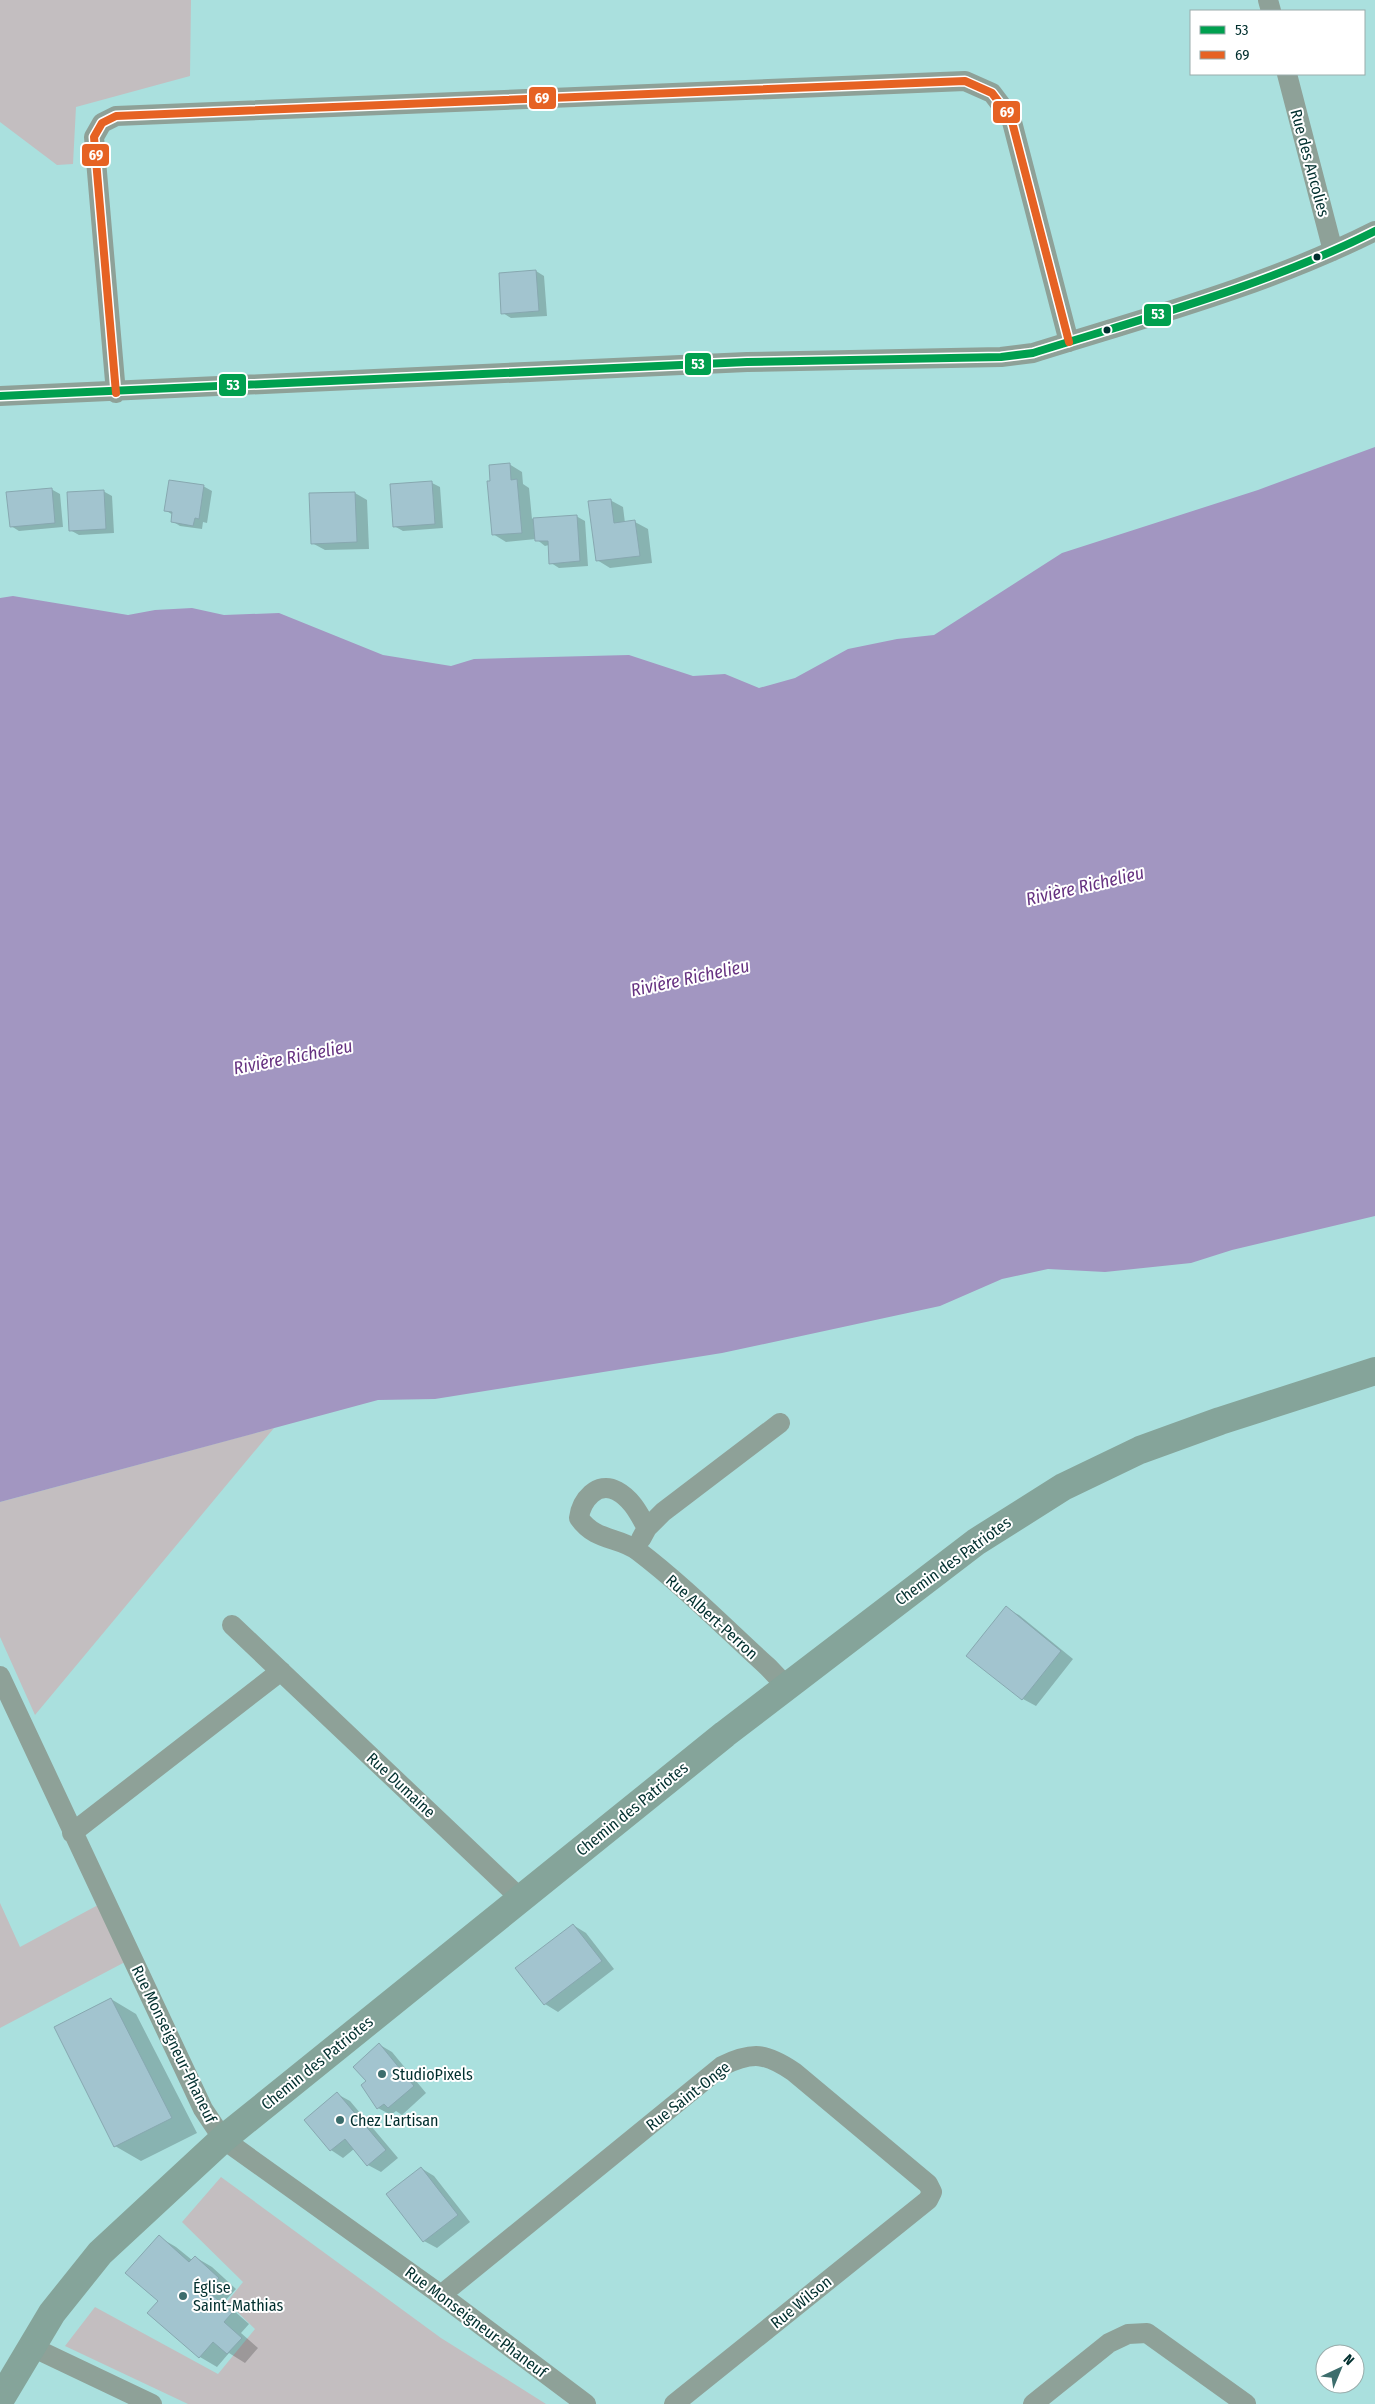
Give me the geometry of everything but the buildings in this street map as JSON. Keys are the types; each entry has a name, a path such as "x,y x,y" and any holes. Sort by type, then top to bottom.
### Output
{"main road":[{"name":"Chemin des Patriotes","path":"0,2400 52,2313 100,2253 157,2198 223,2139 520,1898 787,1687 976,1542 1063,1487 1159,1443 1375,1371"}],"street":[{"name":"Rue des Ancolies","path":"1287,75 1333,251"},
{"path":"116,392 94,137 102,123 116,116 965,81 992,93 1010,118 1069,342"},
{"path":"0,396 747,362 1000,357 1033,353 1280,273 1333,251 1375,230"},
{"path":"636,1549 646,1528 663,1512 780,1422"},
{"name":"Rue Albert-Perron","path":"646,1528 633,1504 617,1491 600,1489 593,1492 585,1501 579,1518 586,1529 596,1535 636,1549 768,1667 787,1687"},
{"name":"Rue Dumaine","path":"232,1624 520,1898"},
{"path":"72,1833 281,1671"},
{"name":"Rue Monseigneur-Phaneuf","path":"0,1676 203,2109 223,2139 441,2295 586,2404"},
{"name":"Rue Saint-Onge","path":"441,2295 722,2066 738,2058 756,2055 774,2059 794,2072 928,2184 932,2192 928,2200"},
{"name":"Rue Wilson","path":"674,2404 928,2200"},
{"path":"1034,2404 1109,2343 1128,2334 1147,2333 1246,2404"},
{"path":"32,2347 152,2404"}],"shaded area":[{"path":"0,0 191,0 190,76 76,107 73,164 57,165 0,122"},
{"path":"274,1428 35,1715 0,1637 0,1502"},
{"path":"0,1903 20,1947 98,1905 125,1962 0,2028"},
{"path":"221,2177 441,2338 546,2404 188,2404 65,2346 95,2307 218,2374 255,2329 227,2302 243,2282 182,2222"}],"water":[{"name":"Rivière Richelieu","path":"1375,447 1375,1216 1232,1250 1191,1263 1105,1272 1048,1269 1002,1279 940,1306 722,1353 435,1399 378,1400 0,1502 0,598 13,596 128,615 155,610 192,608 224,615 279,613 383,655 451,666 474,659 629,655 693,676 725,674 759,688 795,678 848,649 897,639 934,635 1062,553 1258,490"}],"transit line":[{"name":"69","path":"116,393 94,137 102,123 116,116 965,81 992,93 1011,118 1069,342"},
{"name":"53","path":"0,396 747,362 1001,357 1033,353 1207,299 1293,268 1375,231"}],"place":[{"name":"StudioPixels","path":"382,2074"},
{"name":"Chez L'artisan","path":"340,2120"},
{"name":"Église Saint-Mathias","path":"183,2296"}]}
